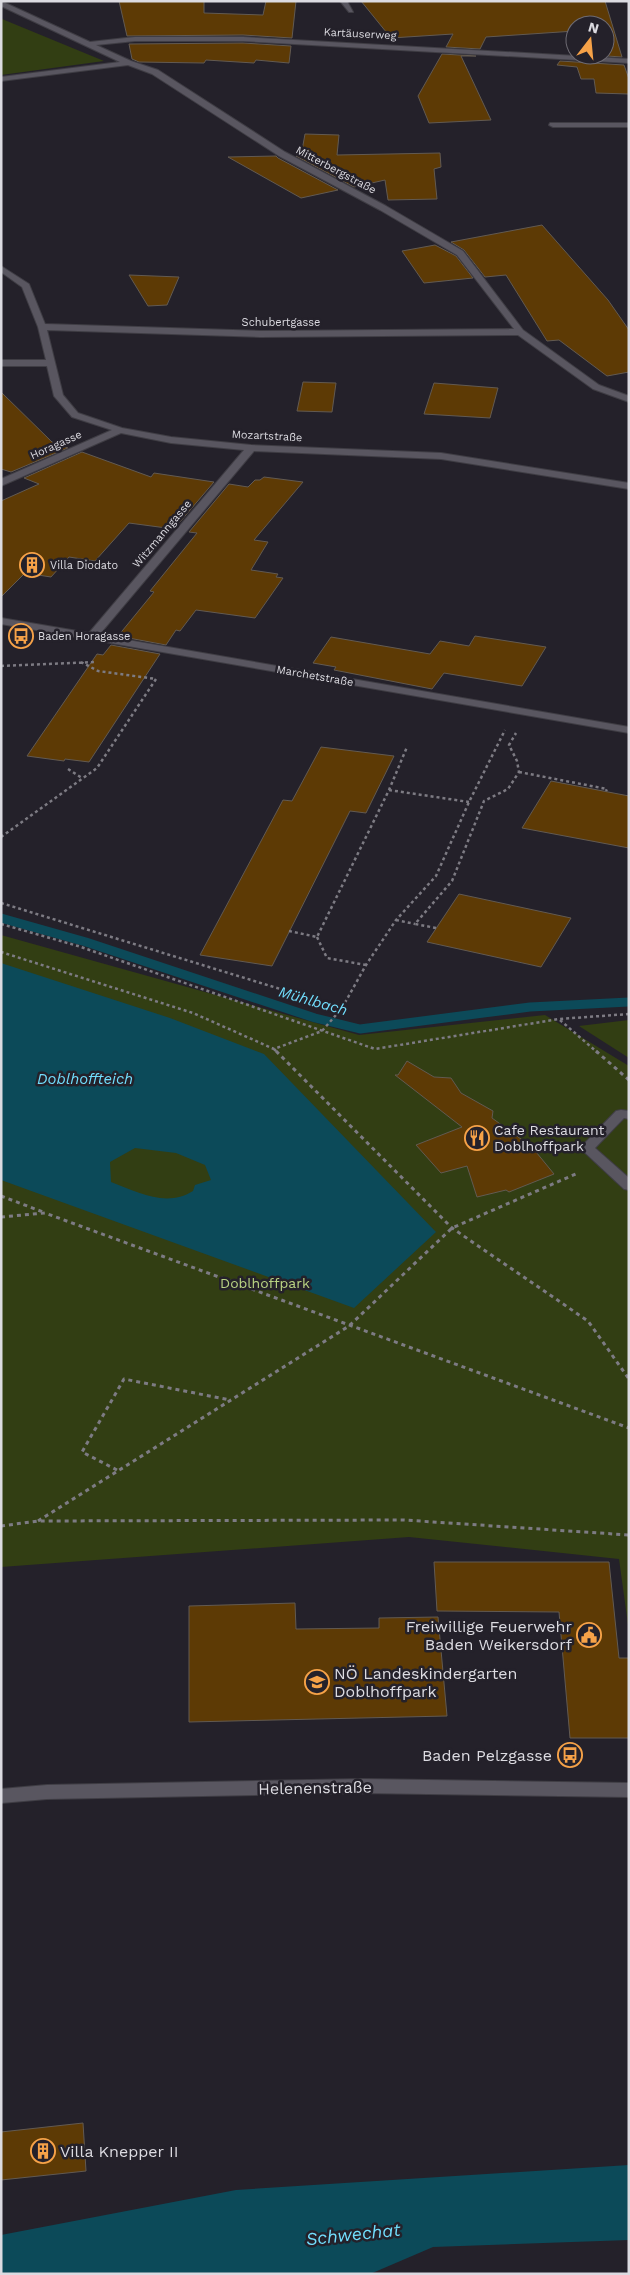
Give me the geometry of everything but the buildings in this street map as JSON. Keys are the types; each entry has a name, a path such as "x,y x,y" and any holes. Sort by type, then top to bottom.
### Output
{"street":[{"path":"343,1 350,11"},
{"name":"Mitterbergstraße","path":"1,3 128,63 156,72 282,154 384,208 460,252 520,332 596,387 629,399"},
{"name":"Kartäuserweg","path":"90,44 135,39 244,38 629,61"},
{"path":"1,79 128,63"},
{"path":"553,125 629,126"},
{"name":"Mozartstraße","path":"1,268 26,286 42,327 59,396 75,415 120,430 171,440 252,448 441,456 629,486"},
{"name":"Schubertgasse","path":"42,327 260,334 520,332"},
{"path":"1,363 52,363"},
{"name":"Horagasse","path":"1,483 120,430"},
{"name":"Witzmanngasse","path":"91,637 252,448"},
{"name":"Marchetstraße","path":"1,621 629,730"},
{"path":"629,1115 621,1114 588,1148 629,1186"},
{"name":"Helenenstraße","path":"1,1796 46,1792 362,1786 629,1790"}],"path":[{"path":"1,837 97,768 156,679 98,671 81,662"},
{"path":"1,666 81,662 100,663"},
{"path":"274,1049 322,1031 342,1008 366,966 396,920 436,876 469,802 501,740"},
{"path":"416,924 452,881 484,801 508,789 519,772 517,761 509,745 512,740"},
{"path":"366,966 327,958 318,937 389,790 407,748"},
{"path":"68,769 82,778"},
{"path":"519,772 607,789 606,791"},
{"path":"389,790 469,802"},
{"path":"1,903 342,1008"},
{"path":"396,920 436,928"},
{"path":"1,924 78,946 375,1049 559,1019 629,1014"},
{"path":"289,931 318,937"},
{"path":"1,952 193,1012 274,1049 452,1228 588,1321 629,1379"},
{"path":"559,1019 629,1080"},
{"path":"38,1521 349,1326 452,1228 601,1162"},
{"path":"1,1196 629,1428"},
{"path":"1,1217 45,1213"},
{"path":"117,1470 82,1452 124,1378 230,1400"},
{"path":"1,1526 38,1521 404,1520 629,1535"}],"green space":[{"path":"2,19 104,61 1,75"},
{"name":"Doblhoffpark","path":"1,935 359,1035 545,1015 629,1066 629,1632 619,1559 409,1537 1,1567"},
{"path":"629,1020 629,1058 579,1026"}],"water":[{"name":"Doblhoffteich","path":"1,963 170,1018 264,1054 436,1232 354,1308 1,1180","holes":["135,1148 176,1153 205,1165 211,1180 195,1185 193,1191 183,1196 173,1198 152,1197 111,1182 110,1162"]},
{"name":"Schwechat","path":"629,2165 629,2240 433,2247 370,2274 1,2274 1,2235 236,2190"}],"waterway":[{"name":"Mühlbach","path":"1,918 86,942 315,1018 360,1029 530,1007 629,1002"}],"place":[{"name":"Villa Diodato","path":"32,565"},
{"name":"Baden Horagasse","path":"21,636"},
{"name":"Cafe Restaurant Doblhoffpark","path":"477,1138"},
{"name":"Freiwillige Feuerwehr Baden Weikersdorf","path":"589,1635"},
{"name":"NÖ Landeskindergarten Doblhoffpark","path":"317,1682"},
{"name":"Baden Pelzgasse","path":"570,1755"},
{"name":"Villa Knepper II","path":"43,2151"}]}
